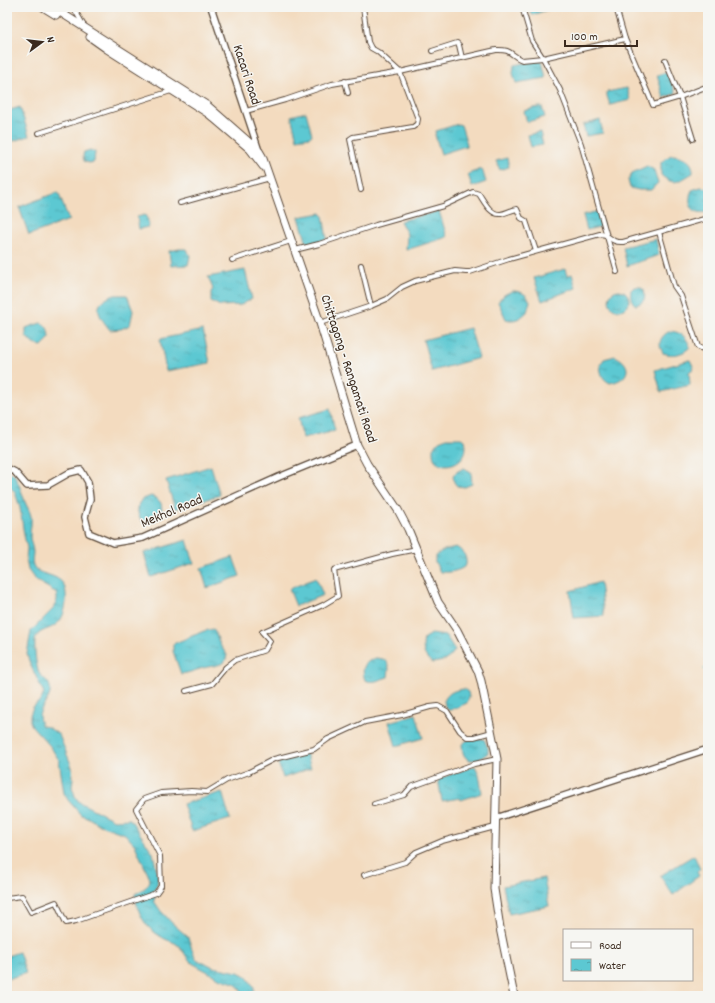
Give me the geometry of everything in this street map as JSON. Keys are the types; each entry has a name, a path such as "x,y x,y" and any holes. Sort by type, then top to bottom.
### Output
{"highway":[{"name":"Chittagong - Rangamati Road","path":"43,7 233,130"},
{"name":"Chittagong - Rangamati Road","path":"52,7 208,106 250,149 257,153 271,178 294,250 320,323 357,445 367,464 398,510 417,549 438,602 457,630 478,671 484,691 497,758 494,889 512,988 515,996"}],"street":[{"path":"73,7 86,29"},
{"name":"Kacari Road","path":"211,7 246,111 257,153"},
{"path":"361,190 350,139 354,137 413,127 417,124 418,119 400,72 378,52 371,48 368,42 363,7"},
{"path":"522,7 532,41 560,90 581,144 617,272"},
{"path":"619,7 617,12 625,39 653,105 680,97 708,86"},
{"path":"246,111 332,84 400,72 496,50 505,50 522,60 543,58 625,39"},
{"path":"432,51 457,43 459,45 462,58"},
{"path":"665,60 680,97 693,139"},
{"path":"345,81 348,93"},
{"path":"39,133 172,90"},
{"path":"180,203 271,178"},
{"path":"294,250 319,244 376,225 443,206 473,192 479,194 490,209 496,214 517,209 521,218 526,221 536,251"},
{"path":"320,323 387,299 402,287 415,281 455,271 470,272 536,251 600,234 604,234 614,242 618,242 708,218"},
{"path":"659,232 674,286 681,296 698,347 703,350 708,348"},
{"path":"232,260 291,241"},
{"path":"361,265 371,306"},
{"name":"Mekhol Road","path":"7,468 15,472 27,486 48,485 69,473 81,470 88,482 90,499 85,517 89,533 113,543 144,538 279,477 357,445"},
{"path":"186,691 212,684 226,667 235,660 265,650 270,641 262,632 323,605 338,596 334,570 392,554 417,549"},
{"path":"7,898 22,896 31,912 56,902 66,923 148,897 156,893 161,886 160,856 136,809 144,799 161,793 191,791 207,792 227,780 249,772 274,759 314,749 328,739 365,722 438,706 447,711 460,731 467,737 474,737 492,732"},
{"path":"496,818 708,748"},
{"path":"374,804 404,795 411,787 474,764 497,758"},
{"path":"364,876 405,862 416,852 442,841 495,826"}],"water":[{"path":"528,7 556,7 532,15"},
{"path":"542,61 546,78 516,83 513,73 514,65"},
{"path":"667,72 676,93 664,98 657,75"},
{"path":"627,88 630,100 610,105 607,92"},
{"path":"20,107 29,136 7,143 7,111"},
{"path":"542,107 545,117 527,122 524,111"},
{"path":"306,112 312,135 310,137 297,139 291,116"},
{"path":"600,120 603,133 586,136 583,125"},
{"path":"458,124 461,125 467,144 466,146 441,154 435,135 436,131"},
{"path":"540,132 543,145 531,147 528,135"},
{"path":"90,150 95,152 94,162 89,163 84,161 83,156 84,152"},
{"path":"671,155 686,159 693,168 693,173 677,182 670,181 661,175 661,162"},
{"path":"507,158 509,167 500,170 496,161"},
{"path":"647,166 654,170 658,183 651,190 630,188 628,180 632,173"},
{"path":"482,169 486,182 472,187 468,174"},
{"path":"701,187 708,188 708,212 698,212 694,210 690,204 690,195 692,190"},
{"path":"58,192 69,220 29,235 19,207"},
{"path":"439,211 447,237 406,250 407,234 400,221"},
{"path":"599,211 603,226 587,230 583,215"},
{"path":"321,213 323,215 327,239 307,244 299,217"},
{"path":"145,215 148,220 148,227 139,229 137,217"},
{"path":"656,239 659,255 627,266 623,247"},
{"path":"187,249 190,256 188,265 171,266 169,251"},
{"path":"565,269 567,276 572,274 576,288 542,301 534,278"},
{"path":"245,270 252,299 241,305 220,306 211,301 211,292 213,289 208,277"},
{"path":"634,287 640,287 645,293 644,300 636,305 632,301 631,297 631,290"},
{"path":"619,290 626,293 629,300 626,307 619,310 612,307 609,300 612,293"},
{"path":"512,291 522,293 527,296 530,301 527,312 515,320 506,319 498,302 504,295"},
{"path":"115,295 127,295 133,311 130,325 121,329 110,330 102,319 99,305 107,298"},
{"path":"41,323 47,327 49,337 49,339 42,346 33,344 26,336 26,328"},
{"path":"470,328 479,358 432,371 423,340"},
{"path":"203,330 210,363 166,371 160,339"},
{"path":"670,331 683,336 687,340 690,347 684,352 677,354 663,353 660,347 660,341 666,333"},
{"path":"615,356 625,364 627,372 621,379 610,383 602,376 600,365 604,359"},
{"path":"690,360 694,368 689,372 690,385 661,392 655,370"},
{"path":"330,409 335,430 303,438 298,418"},
{"path":"447,438 461,438 465,440 466,448 464,455 460,460 448,465 437,462 433,454 433,448 439,441"},
{"path":"211,466 220,495 175,509 166,480"},
{"path":"464,468 471,472 472,484 465,487 457,486 454,482 453,475"},
{"path":"7,472 14,474 31,514 30,541 33,550 33,565 41,573 57,578 65,587 66,594 66,603 60,620 54,626 40,633 35,640 35,655 38,670 40,675 48,682 50,687 49,697 39,715 42,726 48,727 59,735 72,767 72,787 79,802 114,820 130,819 153,853 158,877 157,885 153,892 155,896 154,901 172,923 188,937 195,958 198,961 204,962 213,967 238,972 246,976 254,987 254,996 243,996 240,988 234,983 219,978 192,963 181,948 158,935 144,922 139,911 135,894 147,886 150,879 135,845 125,834 100,825 81,815 68,800 64,793 59,760 50,746 32,726 30,715 33,707 41,700 44,693 30,664 27,654 31,631 54,608 57,600 57,593 35,580 28,570 26,559 27,548 20,508 15,492 7,484"},
{"path":"151,496 161,503 161,516 154,522 143,522 138,514 139,506 141,500"},
{"path":"187,540 194,563 151,577 144,553"},
{"path":"456,547 464,554 466,565 461,569 454,571 440,572 435,562 435,556 444,550"},
{"path":"233,557 240,576 207,588 201,568"},
{"path":"316,578 323,595 296,606 289,589"},
{"path":"600,582 604,616 574,618 570,591"},
{"path":"213,629 220,645 227,655 225,662 181,674 173,651 173,644 204,631"},
{"path":"431,634 446,636 455,650 443,661 432,663 425,655 423,648 424,638"},
{"path":"376,658 383,659 387,662 389,668 388,677 374,681 365,680 363,672 364,666 369,661"},
{"path":"464,689 468,692 469,697 467,703 448,710 444,701 448,695 452,692"},
{"path":"416,714 423,738 396,746 389,722"},
{"path":"469,739 484,739 488,748 488,753 478,760 468,760 463,754 462,744"},
{"path":"306,753 311,768 283,778 278,763"},
{"path":"475,766 479,774 482,793 461,800 460,798 442,801 438,779"},
{"path":"222,792 230,819 192,831 183,804"},
{"path":"694,855 700,869 697,872 699,876 673,895 660,876"},
{"path":"544,878 549,906 509,914 503,886"},
{"path":"19,952 26,973 7,979 7,956"}]}
